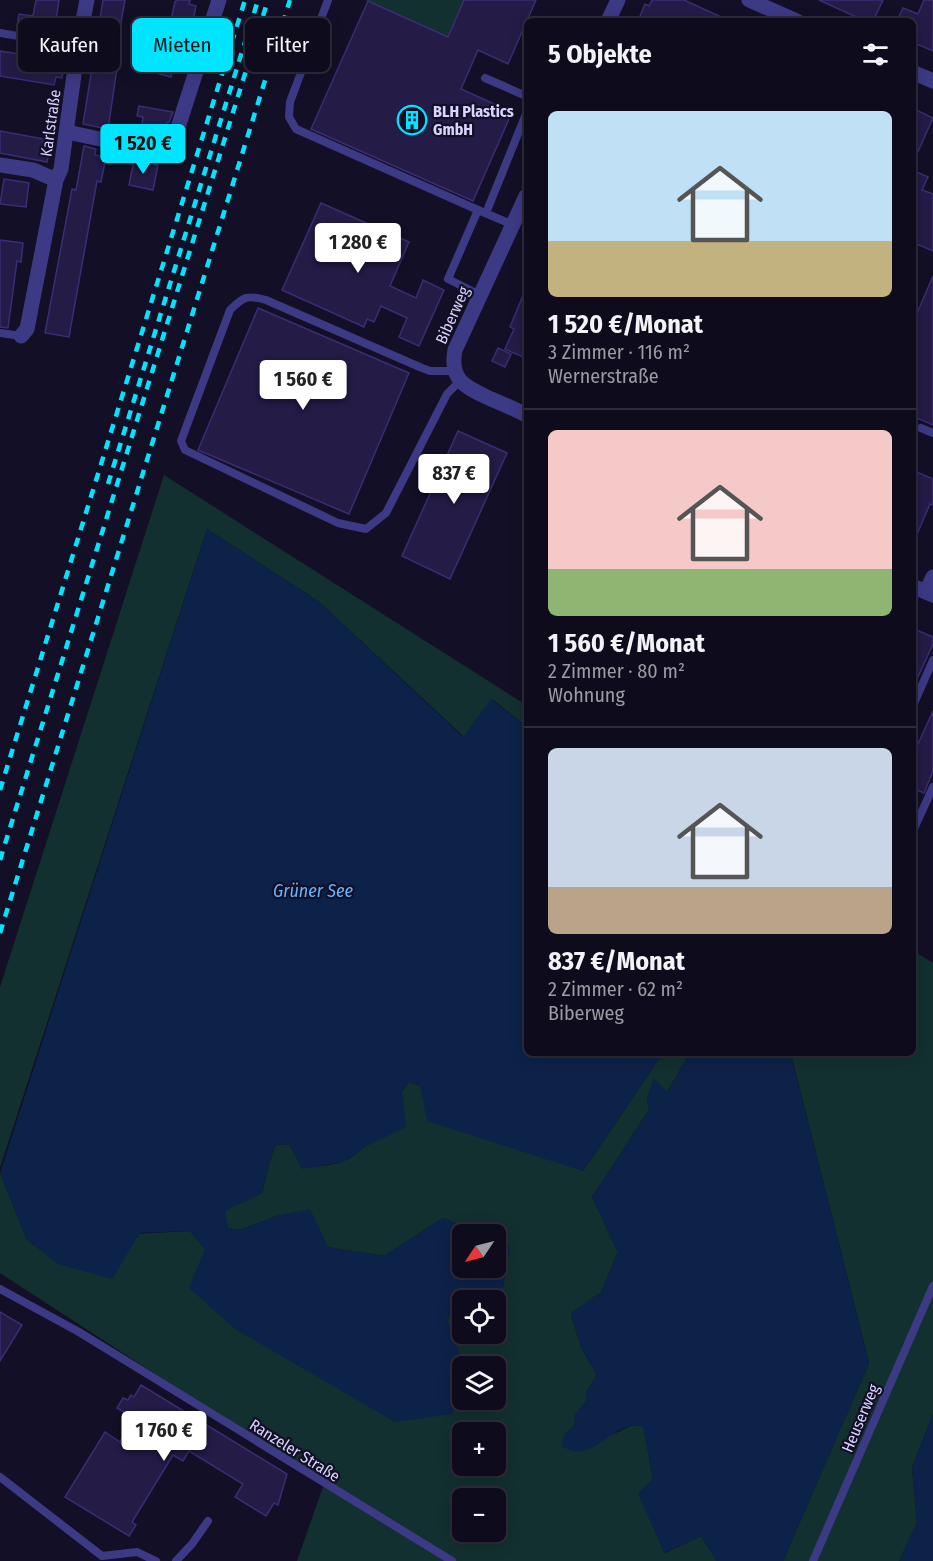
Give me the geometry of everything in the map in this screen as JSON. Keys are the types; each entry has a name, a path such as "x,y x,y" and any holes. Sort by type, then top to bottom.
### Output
{"street":[{"name":"Karlstraße","path":"83,18 87,0"},
{"path":"68,132 161,152 169,150 219,0"},
{"path":"609,18 618,0"},
{"path":"749,0 790,18"},
{"name":"Karlstraße","path":"21,336 27,329 56,180 61,169 75,72"},
{"path":"916,74 933,81"},
{"name":"Karlstraße","path":"0,165 33,170 56,180"},
{"name":"Biberweg","path":"457,376 453,361 455,350 524,200"},
{"path":"457,376 467,388 524,414"},
{"path":"924,591 933,576"}],"lane":[{"path":"328,0 290,102 289,117 296,129 513,225"},
{"path":"0,33 18,36"},
{"path":"485,78 524,95"},
{"path":"480,295 448,279 482,212 524,118"},
{"path":"253,296 266,300 422,369 457,376 386,513 366,529 338,523 185,450 181,441 230,310 242,298 253,296"},
{"path":"0,333 21,336"},
{"path":"921,428 933,433"},
{"path":"916,699 933,660"},
{"path":"916,824 933,787"},
{"name":"Heuserweg","path":"813,1561 933,1286"},
{"name":"Ranzeler Straße","path":"0,1289 80,1332 452,1561"},
{"path":"0,1477 102,1556 137,1552 156,1561"},
{"path":"176,1561 192,1544 208,1521"}],"green space":[{"path":"365,0 464,0 448,37"},
{"path":"164,475 524,704 524,724 492,699 464,737 318,601 207,529 0,1168 0,987"},
{"path":"916,952 933,963 933,1414 912,1467 917,1523 899,1561 783,1561 869,1363 792,1056 916,1056"},
{"path":"661,1056 688,1056 667,1092 654,1079 647,1099 649,1110 592,1197 618,1252 601,1292 571,1314 581,1347 597,1375 586,1393 587,1400 575,1415 574,1425 563,1437 600,1436 616,1433 631,1426 644,1427 665,1553 701,1536 717,1561 297,1561 324,1484 0,1273 0,1173 27,1240 190,1231 205,1249 452,1414 454,1410 506,1410 506,1356 460,1356 456,1344 506,1344 506,1290 497,1290 503,1287 506,1278 509,1247 506,1246 506,1224 457,1224 443,1218 384,1256 327,1247 280,1215 239,1230 228,1228 224,1211 262,1193 276,1145 289,1144 302,1168 344,1161 365,1146 409,1082 420,1085 583,1171"},
{"path":"452,1315 452,1334 446,1318"}],"water":[{"name":"Grüner See","path":"207,529 318,601 463,737 491,699 524,724 524,1056 661,1056 583,1171 427,1121 420,1086 409,1082 402,1090 406,1127 367,1146 343,1162 302,1169 289,1144 276,1145 262,1193 225,1211 228,1228 239,1230 280,1215 310,1209 328,1247 384,1256 443,1218 457,1224 452,1224 452,1278 505,1278 503,1287 497,1290 452,1290 452,1315 446,1318 452,1334 452,1344 456,1344 460,1356 452,1356 452,1410 454,1410 452,1414 395,1422 235,1329 189,1288 205,1249 190,1231 140,1233 112,1279 58,1264 27,1240 0,1173"},
{"path":"688,1056 792,1056 869,1363 783,1561 717,1561 701,1536 664,1553 638,1493 653,1479 643,1427 632,1426 622,1429 584,1451 573,1451 562,1446 563,1437 574,1425 575,1415 587,1400 586,1393 597,1375 581,1347 571,1313 601,1292 618,1252 592,1197 649,1110 647,1099 654,1078 667,1092"},
{"name":"Grüner See","path":"506,1245 510,1247 506,1270"},
{"path":"933,1414 933,1561 899,1561 917,1523 912,1467"}],"building":[{"path":"36,0 59,0 56,18 18,18 19,14 33,16"},
{"path":"103,0 125,0 120,28 120,18 100,18"},
{"path":"190,0 189,4 196,6 193,18 171,18 175,2"},
{"name":"BLH Plastics GmbH","path":"464,0 536,0 528,18 524,18 524,27 508,64 478,50 461,89 512,112 473,201 311,129 368,1 448,37"},
{"path":"652,0 684,0 723,18 639,18 645,4 649,6"},
{"path":"819,0 883,0 874,18 858,18"},
{"path":"924,0 933,0 933,51 916,44 916,18 898,18 903,8 918,14"},
{"path":"0,51 18,54 18,72 63,72 62,78 56,77 54,85 0,76"},
{"path":"91,72 116,72 108,129 83,124"},
{"path":"159,72 172,72 171,77 159,74"},
{"path":"139,106 173,112 167,122 165,135 141,132 143,117 137,116"},
{"path":"916,110 933,118 916,156"},
{"path":"0,131 44,139 43,142 51,143 47,162 0,153"},
{"path":"84,146 96,149 95,155 106,157 101,182 97,181 69,337 45,333 72,189 76,190"},
{"path":"134,160 158,165 153,190 129,185"},
{"path":"916,172 928,177 922,190 933,194 933,251 916,244"},
{"path":"4,179 29,183 26,207 0,204"},
{"path":"321,203 409,242 390,286 416,298 423,280 444,290 419,346 399,337 407,318 381,306 374,322 367,319 364,327 282,290"},
{"path":"0,240 23,243 21,262 17,261 8,328 0,327"},
{"path":"933,276 933,425 916,418 916,316"},
{"path":"524,293 523,357 505,349 514,329 510,327"},
{"path":"258,308 409,373 349,514 198,450"},
{"path":"498,348 511,354 505,367 492,361"},
{"path":"458,431 507,453 450,579 402,556"},
{"path":"916,472 933,479 933,505 930,504 916,537"},
{"path":"916,630 933,637 933,644 916,681"},
{"path":"933,711 933,771 924,793 916,790 916,748"},
{"path":"0,1312 22,1325 0,1361"},
{"path":"141,1385 287,1474 278,1505 274,1503 266,1516 235,1497 243,1484 189,1451 183,1461 173,1455 132,1522 136,1525 129,1536 65,1497 105,1432 120,1442 134,1418 117,1408 123,1398 128,1400 131,1395 134,1397"}],"railway":[{"path":"0,790 245,0"},
{"path":"108,484 258,0"},
{"path":"0,860 268,0"},
{"path":"0,933 290,0"}],"place":[{"name":"BLH Plastics GmbH","path":"412,120"}]}
